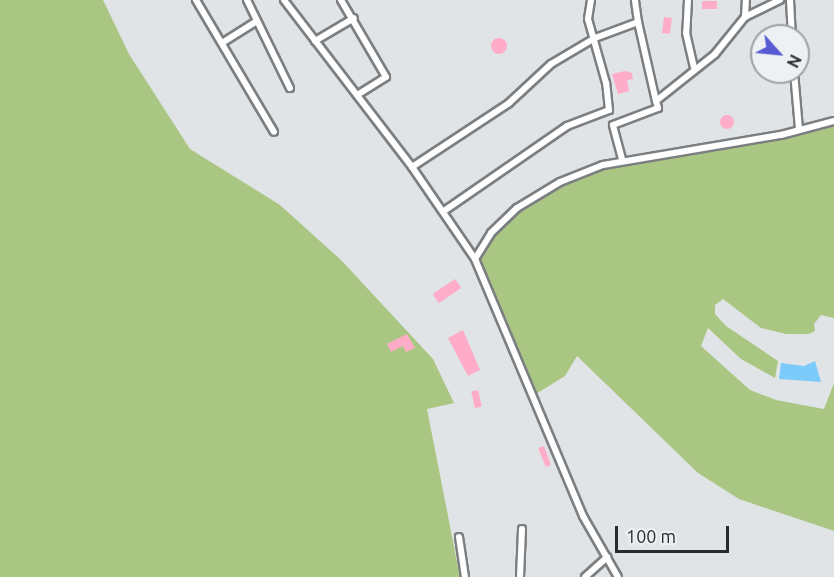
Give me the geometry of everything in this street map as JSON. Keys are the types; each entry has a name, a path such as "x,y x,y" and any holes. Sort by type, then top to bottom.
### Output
{"street":[{"path":"196,0 273,132"},
{"path":"248,0 290,88"},
{"path":"284,0 412,167 475,259 550,442 618,577"},
{"path":"341,0 354,18 386,77 357,95"},
{"path":"591,0 588,19 595,38 609,110 622,159"},
{"path":"613,125 658,108 635,0"},
{"path":"688,0 686,33 694,68"},
{"path":"745,17 746,0"},
{"path":"764,7 768,0"},
{"path":"656,101 665,97 694,68 716,54 745,17 780,0"},
{"path":"790,0 791,24"},
{"path":"315,41 354,18"},
{"path":"222,43 257,21"},
{"path":"412,167 509,103 551,64 595,38 638,22"},
{"path":"795,84 800,129"},
{"path":"444,211 567,126 609,110"},
{"path":"475,259 491,233 517,208 560,182 622,159 712,148 833,120"},
{"path":"520,577 522,529"},
{"path":"459,537 465,577"},
{"path":"585,577 607,557"}],"green space":[{"path":"0,0 103,0 129,54 190,149 280,205 341,260 433,359 454,403 427,409 460,577 0,577"},
{"path":"834,126 834,318 821,315 814,324 815,331 809,334 786,334 761,328 723,299 715,305 715,314 726,326 778,361 775,378 741,359 708,328 701,346 750,390 776,400 824,409 834,383 834,531 739,499 698,473 577,356 565,376 531,397 478,271 481,257 493,235 519,211 572,180 606,169"}],"water":[{"path":"815,361 821,382 779,379 781,363 804,366"}],"building":[{"path":"702,1 717,1 717,9 702,9"},
{"path":"664,17 672,18 670,34 662,33"},
{"path":"496,38 502,38 507,46 505,52 496,54 491,49 491,43"},
{"path":"625,71 632,73 633,79 627,80 629,91 618,94 612,74"},
{"path":"724,115 730,115 734,122 730,129 724,129 720,125 720,119"},
{"path":"455,279 461,288 439,303 433,294"},
{"path":"463,330 480,370 468,376 448,338"},
{"path":"407,334 415,348 406,352 403,346 391,352 387,344"},
{"path":"478,390 482,407 475,408 471,392"},
{"path":"544,446 551,465 546,467 538,448"}]}
